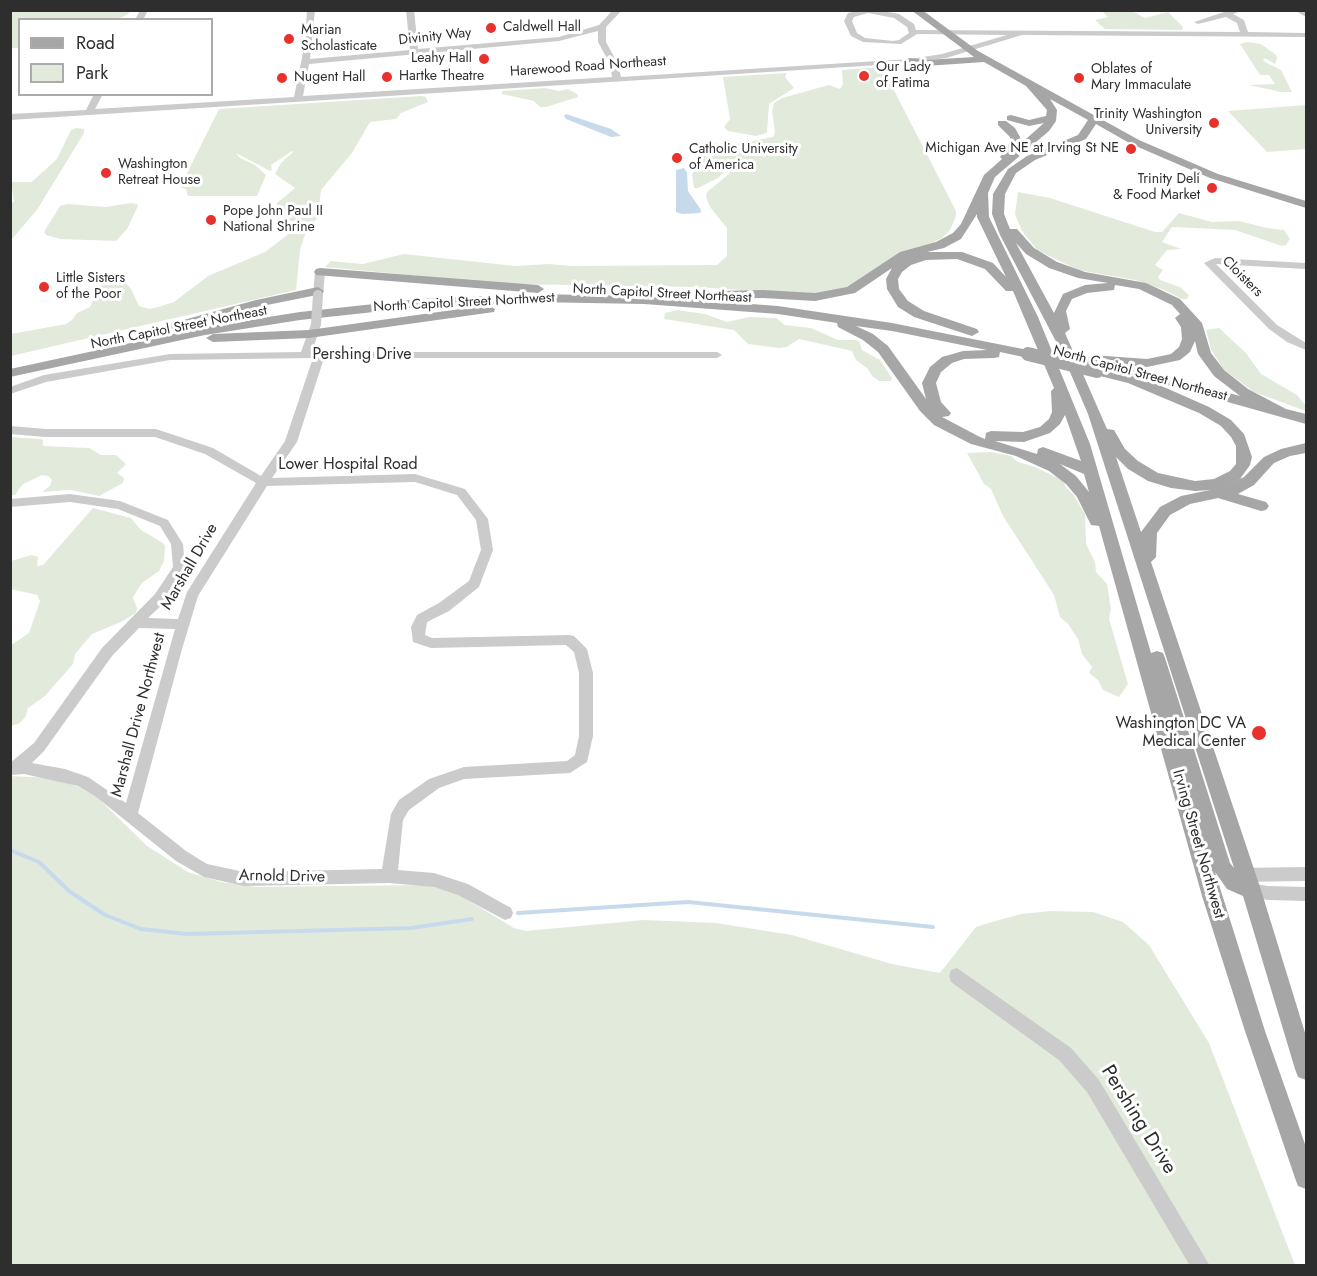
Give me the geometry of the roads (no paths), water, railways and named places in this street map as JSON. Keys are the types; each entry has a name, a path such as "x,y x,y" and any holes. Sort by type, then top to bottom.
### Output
{"main road":[{"path":"915,10 986,59 1135,142 1214,176 1306,205"},
{"path":"910,61 926,63 986,59"},
{"path":"717,295 763,294 815,297 851,290 900,257 940,245 957,236 966,225 990,175 1045,129 1052,118 1049,103 1030,84"},
{"path":"1002,163 1015,140 1006,120 1029,123 1052,118"},
{"path":"1080,138 1087,132 1094,119"},
{"path":"1071,357 1006,235 998,214 999,194 1008,175 1020,164 1080,138 1098,136 1135,142"},
{"path":"1044,152 1018,175 1007,196 1008,219 1019,240 1035,255 1060,268 1090,277 1136,284 1176,302 1196,323 1205,354 1219,373 1243,392 1281,412"},
{"path":"983,188 981,203 984,222 1032,317"},
{"path":"972,332 920,314 903,304 892,289 892,279 897,270 907,262 930,255 954,254 974,259 998,273 1032,317"},
{"path":"320,272 539,289"},
{"path":"1054,365 1059,412 1049,427 1029,436 1004,438 971,430 944,413 935,404 930,393 929,383 932,374 952,358 976,353 1027,352 1054,365 1164,361 1185,349 1188,342 1188,331 1178,314 1154,298 1124,288 1095,287 1076,292 1064,301 1060,308 1060,317 1071,357"},
{"name":"North Capitol Street Northeast","path":"10,363 169,328 279,309 353,300 455,292 539,289 629,290 717,295 830,307 972,332 1027,352 1095,365 1306,419"},
{"path":"169,328 260,303 318,293"},
{"name":"North Capitol Street Northwest","path":"10,373 149,342 265,321 398,305 510,299 621,299 712,304 819,316 1027,352"},
{"path":"149,342 315,328 515,306 621,299"},
{"path":"819,316 857,330 874,341 887,353 934,418 950,429 969,438 1041,460 1075,484 1092,510 1115,589 1132,616"},
{"name":"Irving Street Northwest","path":"1032,317 1054,365 1078,428 1132,616 1216,875 1255,1031 1306,1178"},
{"name":"Irving Street Northwest","path":"1071,357 1103,437 1306,1068"},
{"path":"1082,381 1093,394 1110,435 1120,452 1133,465 1148,474 1177,485 1201,486 1222,482 1240,468 1245,457 1243,446 1237,434 1226,423 1204,410 1095,365"},
{"path":"1132,380 1306,430"},
{"path":"969,438 1033,449 1093,476 1108,499 1216,875 1234,884 1248,883"},
{"path":"1149,579 1148,536 1156,519 1165,511 1180,502 1234,490 1249,481 1269,460 1286,452 1306,448"},
{"path":"1221,494 1261,506 1249,481"}],"street":[{"path":"298,99 312,10"},
{"path":"410,10 414,53"},
{"path":"617,79 614,64 602,42 602,27 618,10"},
{"path":"1196,10 1209,19"},
{"path":"1198,22 1240,10"},
{"path":"1298,10 1306,15"},
{"path":"842,11 851,15 868,11 896,16 914,32"},
{"path":"1227,14 1241,22 1245,35"},
{"path":"851,15 848,24 854,34 867,42 884,44 901,42 914,32 1306,35"},
{"name":"Divinity Way","path":"305,62 559,39 602,27"},
{"name":"Harewood Road Northeast","path":"10,117 910,61 970,49 1019,34"},
{"path":"89,112 98,96"},
{"name":"Cloisters","path":"1306,266 1209,262 1274,327 1291,340 1306,347"},
{"path":"305,355 315,328 320,272"},
{"name":"Marshall Drive","path":"135,623 182,624 192,595 291,442 320,355"},
{"name":"Pershing Drive","path":"10,391 56,377 170,357 717,355"},
{"path":"10,430 46,433 156,433 209,452 263,482"},
{"name":"Lower Hospital Road","path":"263,482 415,478 461,492 482,519 487,550 474,584 444,607 422,619 418,627 418,638 431,643 570,640 580,649 586,673 586,736 582,758 570,767 464,773 434,783 404,805 396,819 389,876"},
{"path":"10,503 28,504 70,498 120,505 164,523 177,544 179,567 160,598 107,652 39,747 13,769"},
{"name":"Marshall Drive Northwest","path":"130,816 182,624"},
{"name":"Arnold Drive","path":"13,769 66,775 83,781 100,791 182,856 204,870 244,879 389,876 434,880 462,889 505,913"},
{"path":"1248,883 1306,874"},
{"path":"1248,883 1268,893 1306,894"},
{"name":"Pershing Drive","path":"957,976 1065,1054 1092,1086 1201,1266"}],"water":[{"path":"566,114 611,129 621,136 611,137 566,119 564,116"},
{"path":"684,168 687,173 688,191 701,210 700,213 676,212 676,170"}],"waterway":[{"path":"10,850 39,862 69,891 105,915 141,929 187,934 411,928 472,919"},
{"path":"518,913 688,902 933,927"}],"place":[{"name":"Caldwell Hall","path":"491,28"},
{"name":"Marian Scholasticate","path":"289,39"},
{"name":"Leahy Hall","path":"484,59"},
{"name":"Our Lady of Fatima","path":"864,76"},
{"name":"Hartke Theatre","path":"387,77"},
{"name":"Nugent Hall","path":"282,78"},
{"name":"Oblates of Mary Immaculate","path":"1079,78"},
{"name":"Trinity Washington University","path":"1214,123"},
{"name":"Michigan Ave NE at Irving St NE","path":"1131,149"},
{"name":"Catholic University of America","path":"677,158"},
{"name":"Washington Retreat House","path":"106,173"},
{"name":"Trinity Deli & Food Market","path":"1212,188"},
{"name":"Pope John Paul II National Shrine","path":"211,220"},
{"name":"Little Sisters of the Poor","path":"44,287"},
{"name":"Washington DC VA Medical Center","path":"1259,733"}]}
